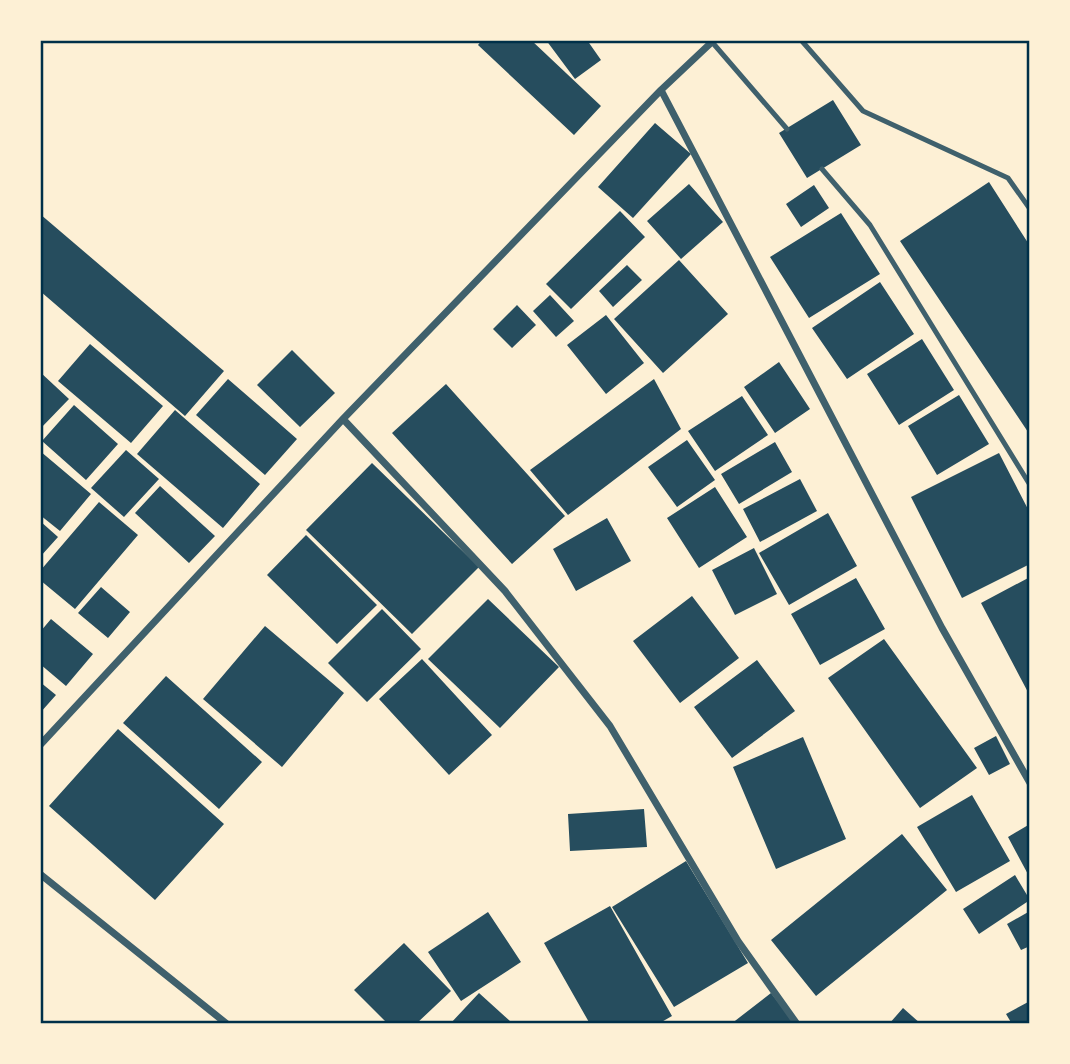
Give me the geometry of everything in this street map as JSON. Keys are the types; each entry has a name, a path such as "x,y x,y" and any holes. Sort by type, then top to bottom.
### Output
{"street":[{"path":"40,745 343,419 661,90 712,41"},
{"path":"661,90 942,628 1030,783"},
{"path":"343,419 505,591 610,726 738,941 797,1024"},
{"path":"40,874 227,1024"}],"lane":[{"path":"801,40 863,111 1008,178 1030,209"},
{"path":"712,41 787,129"},
{"path":"821,169 870,225 1030,485"}],"building":[{"path":"482,40 531,40 601,106 574,135 478,45"},
{"path":"546,40 587,40 601,60 575,79"},
{"path":"833,100 861,145 807,178 779,133"},
{"path":"655,123 691,154 633,218 598,187"},
{"path":"989,182 1030,246 1030,435 900,241"},
{"path":"689,184 723,222 681,259 647,221"},
{"path":"814,185 829,208 801,227 786,204"},
{"path":"620,211 645,237 571,309 546,284"},
{"path":"841,213 880,274 809,318 770,257"},
{"path":"40,214 224,371 185,416 40,291"},
{"path":"679,260 728,314 663,373 614,319"},
{"path":"627,265 642,280 613,307 599,291"},
{"path":"880,282 914,334 847,379 812,328"},
{"path":"550,295 574,321 556,337 533,311"},
{"path":"517,305 536,325 512,348 493,329"},
{"path":"606,315 644,363 606,394 567,345"},
{"path":"922,339 954,390 899,425 867,374"},
{"path":"90,344 163,406 131,443 58,381"},
{"path":"292,350 335,393 300,427 257,385"},
{"path":"779,362 810,409 775,433 744,387"},
{"path":"40,372 69,399 40,429"},
{"path":"228,379 297,439 265,475 196,415"},
{"path":"654,379 681,429 568,515 530,470"},
{"path":"446,384 565,516 512,564 392,433"},
{"path":"959,395 989,444 937,475 908,426"},
{"path":"742,396 768,435 715,471 688,431"},
{"path":"74,405 118,444 86,480 42,441"},
{"path":"175,410 260,484 223,528 137,454"},
{"path":"687,440 715,480 677,507 648,467"},
{"path":"775,442 792,472 739,504 721,474"},
{"path":"126,450 159,479 124,517 91,488"},
{"path":"40,451 91,494 60,531 40,515"},
{"path":"999,453 1030,513 1030,564 962,598 911,497"},
{"path":"372,463 479,567 412,634 306,530"},
{"path":"800,479 817,511 760,542 743,509"},
{"path":"160,486 215,536 189,563 135,513"},
{"path":"715,487 747,537 699,568 667,518"},
{"path":"99,502 138,535 75,609 40,580 40,571"},
{"path":"828,513 857,566 789,605 759,553"},
{"path":"607,518 631,561 576,591 553,549"},
{"path":"40,521 58,537 40,557"},
{"path":"306,535 377,605 337,644 267,575"},
{"path":"754,548 777,594 735,615 712,570"},
{"path":"1030,577 1030,696 981,603"},
{"path":"856,578 885,629 820,665 791,614"},
{"path":"101,587 130,612 108,638 78,613"},
{"path":"692,596 739,658 680,703 633,641"},
{"path":"488,599 559,667 500,728 428,659"},
{"path":"382,609 421,649 367,702 328,663"},
{"path":"51,619 93,654 66,686 40,664 40,632"},
{"path":"265,626 344,693 282,767 203,699"},
{"path":"884,639 977,768 920,808 828,678"},
{"path":"422,659 492,735 449,775 379,699"},
{"path":"757,660 795,711 732,758 694,707"},
{"path":"166,676 262,762 219,809 123,723"},
{"path":"40,682 56,695 40,713"},
{"path":"118,729 224,824 155,900 49,806"},
{"path":"996,736 1010,764 989,775 974,748"},
{"path":"803,737 846,839 776,869 733,767"},
{"path":"972,795 1010,861 956,892 917,827"},
{"path":"644,809 647,847 570,851 568,814"},
{"path":"1030,824 1030,878 1008,837"},
{"path":"902,834 947,890 816,996 771,940"},
{"path":"686,861 748,963 674,1007 612,907"},
{"path":"1015,875 1030,900 979,934 963,909"},
{"path":"610,906 672,1016 658,1024 590,1024 544,943"},
{"path":"1030,911 1030,946 1021,950 1007,924"},
{"path":"488,912 521,962 461,1001 428,952"},
{"path":"404,943 451,991 416,1024 388,1024 354,990"},
{"path":"479,993 511,1022 510,1024 450,1024"},
{"path":"771,993 795,1024 731,1024"},
{"path":"1030,1001 1030,1024 1012,1024 1006,1014"},
{"path":"903,1008 921,1024 889,1024"}]}
